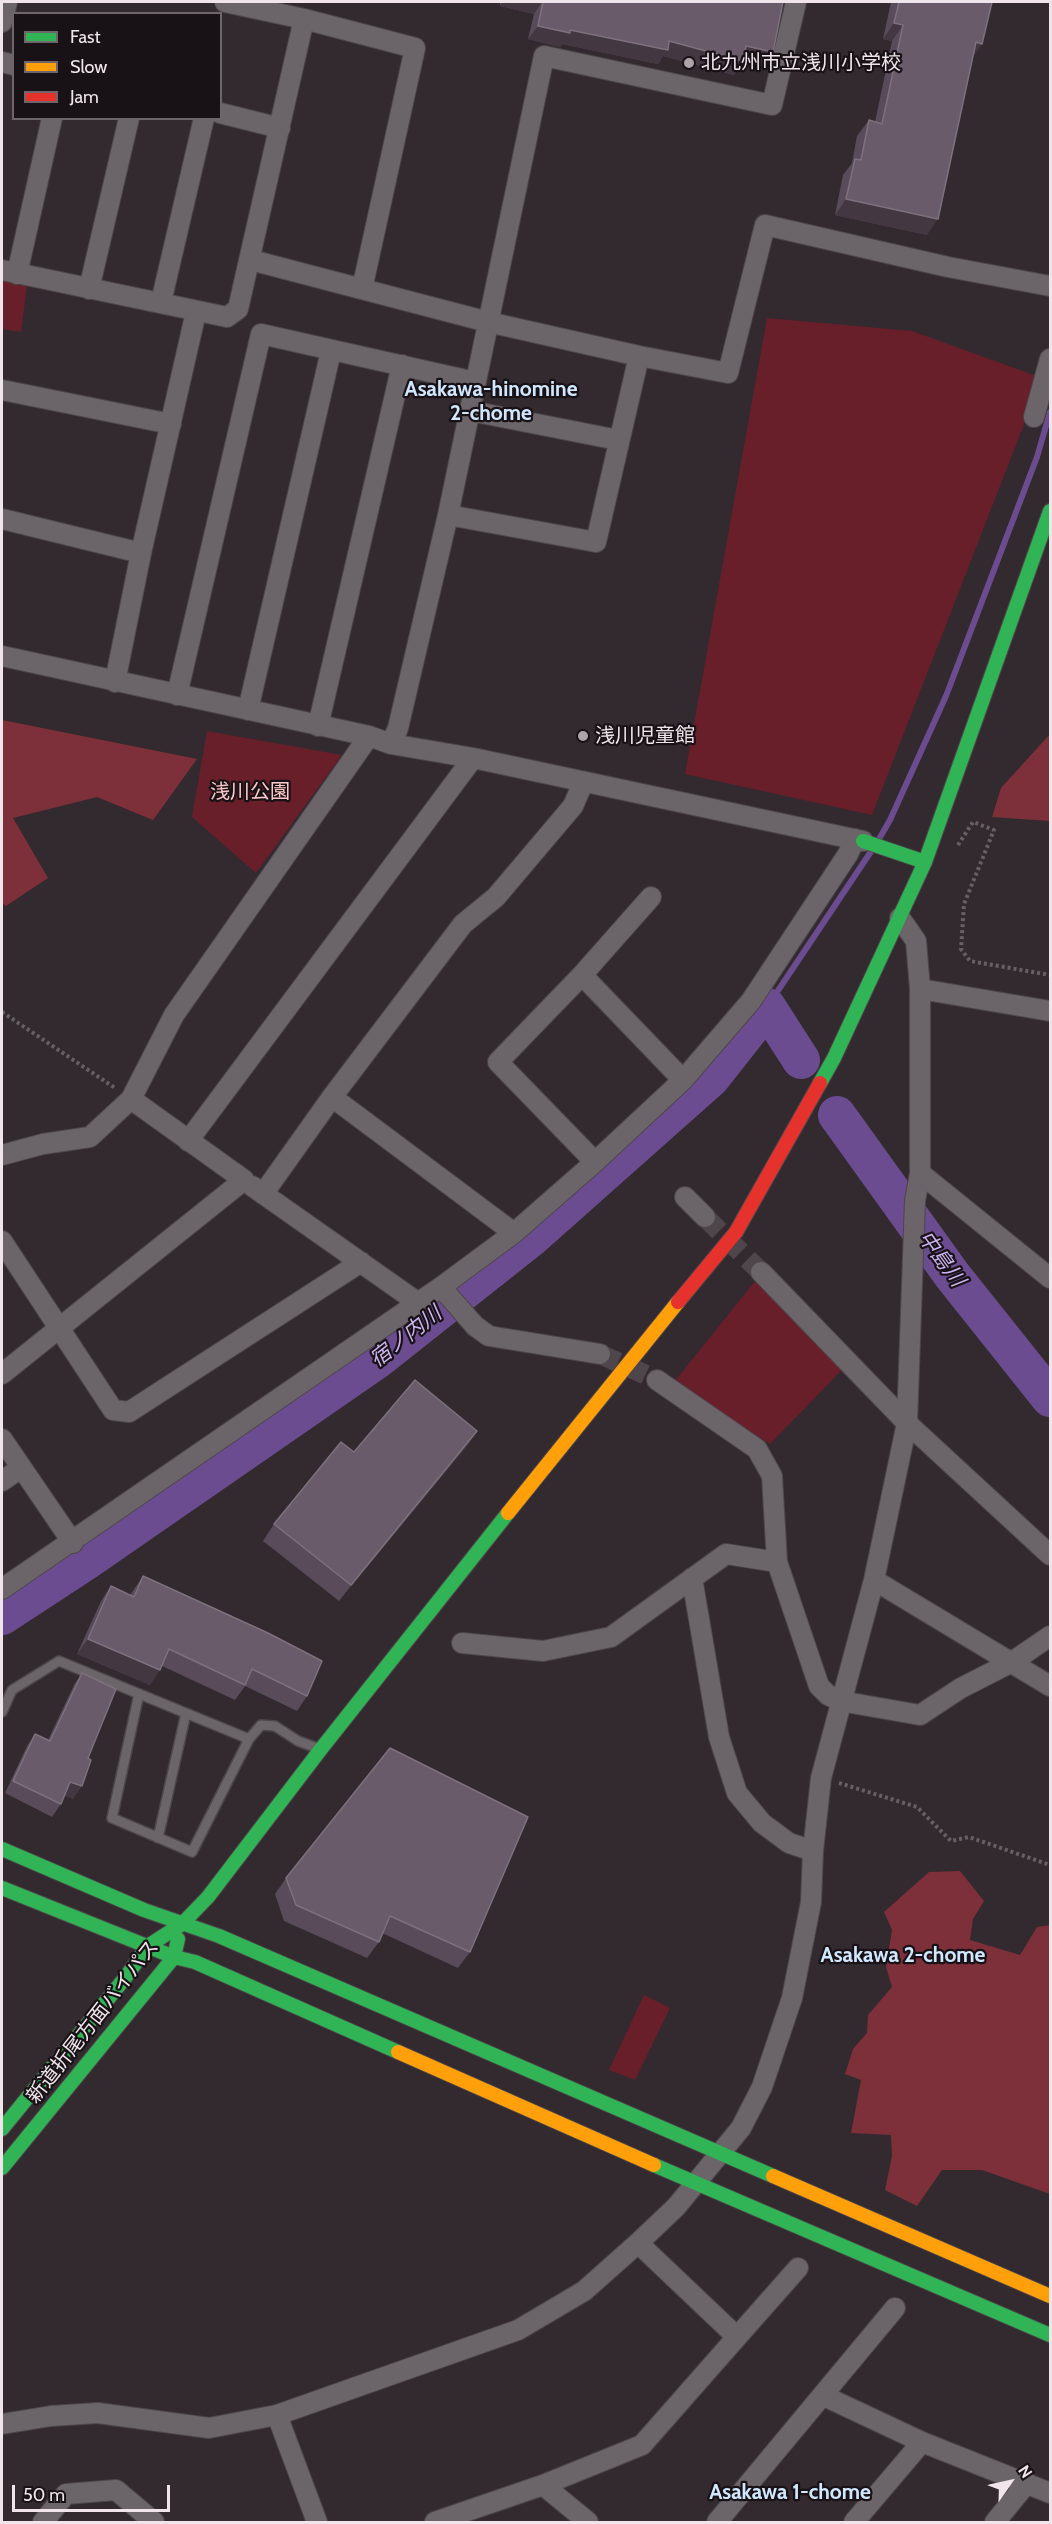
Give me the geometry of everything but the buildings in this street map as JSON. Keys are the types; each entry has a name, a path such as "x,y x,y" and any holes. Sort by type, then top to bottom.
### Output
{"street":[{"path":"225,2 304,19 415,48 362,289"},
{"path":"391,744 398,728 448,515 543,57 772,105 796,2"},
{"path":"51,120 9,272 161,302 227,318 238,309 251,260 304,19"},
{"path":"222,114 280,128"},
{"path":"89,289 129,120"},
{"path":"161,302 204,120"},
{"path":"251,260 488,322 639,356 728,373 765,225 948,267 1050,286"},
{"path":"115,682 141,553 196,312"},
{"path":"177,695 261,334 475,382"},
{"path":"248,710 331,351"},
{"path":"448,515 597,542 618,440 639,356"},
{"path":"1034,417 1050,359"},
{"path":"318,726 402,364"},
{"path":"2,390 171,424"},
{"path":"471,411 618,440"},
{"path":"2,2129 125,1978 147,1946 182,1924 208,1897 321,1749 591,1408 735,1232 834,1058 925,862 1050,511"},
{"path":"2,519 141,553"},
{"path":"2,656 369,736 391,744 473,758 859,840 925,862"},
{"path":"2,1155 43,1144 90,1137 131,1099 174,1015 369,736"},
{"path":"188,1141 473,758"},
{"path":"263,1194 332,1097 463,924 496,897 573,806 583,783"},
{"path":"2,1589 73,1543 417,1302 446,1291 514,1233 683,1080 751,1001 859,840"},
{"path":"595,1162 498,1062 582,975 651,897"},
{"path":"2,2424 51,2416 98,2414 209,2428 277,2415 518,2330 584,2291 638,2243 676,2207 741,2128 762,2087 792,1998 811,1902 813,1851 821,1778 874,1580 907,1423 915,1201 920,1173 920,989 916,941 900,918"},
{"path":"582,975 683,1080"},
{"path":"920,989 1050,1011"},
{"path":"332,1097 514,1233"},
{"path":"131,1099 417,1302"},
{"path":"920,1173 1050,1278"},
{"path":"2,1374 244,1180"},
{"path":"685,1197 705,1217"},
{"path":"2,1241 113,1410 129,1412 361,1262"},
{"path":"761,1272 907,1423 1050,1555"},
{"path":"446,1291 475,1326 489,1336 600,1354"},
{"path":"657,1380 757,1449 772,1476 777,1562 819,1686 828,1695 840,1701 920,1715 961,1688 1012,1662 1050,1636"},
{"path":"2,1439 73,1543"},
{"path":"2,1481 21,1468"},
{"path":"462,1643 543,1651 611,1637 726,1554 777,1562"},
{"path":"692,1578 719,1737 737,1793 762,1823 789,1843 813,1851"},
{"path":"874,1580 1050,1686"},
{"path":"2,1849 144,1910 219,1936 1050,2296"},
{"path":"2,1888 174,1957 195,1962 696,2184 1050,2335"},
{"name":"新道折尾方面バイパス","path":"2,2168 174,1957 182,1924"},
{"path":"638,2243 737,2337"},
{"path":"435,2523 543,2485 642,2445 798,2268"},
{"path":"717,2523 895,2308"},
{"path":"824,2396 922,2442 1050,2493"},
{"path":"277,2415 317,2523"},
{"path":"854,2523 922,2442"},
{"path":"995,2523 1027,2483"},
{"path":"543,2485 588,2523"},
{"path":"43,2523 66,2494 116,2490 154,2523"}],"lane":[{"path":"2,1712 12,1690 59,1661 249,1739"},
{"path":"139,1694 112,1818 192,1852 249,1739 261,1725 275,1726 298,1742 321,1749"},
{"path":"158,1838 186,1713"}],"path":[{"path":"955,850 973,822 994,830 964,904 961,949 970,961 1050,975"},
{"path":"2,1012 131,1099"},
{"path":"821,1778 917,1807 951,1842 969,1837 1050,1865"}],"green space":[{"path":"2,280 27,286 21,332 2,329"},
{"path":"767,318 912,331 1042,378 872,815 685,774"},
{"name":"浅川公園","path":"207,731 342,755 256,873 192,817"},
{"path":"756,1280 844,1368 770,1444 674,1382"},
{"path":"644,1995 670,2008 635,2080 609,2070"}],"shaded area":[{"path":"2,720 197,759 153,820 97,797 13,818 48,878 6,906 2,903"},
{"path":"1050,734 1050,821 992,817 1001,788"},
{"path":"960,1871 984,1901 973,1919 970,1940 1020,1955 1037,1927 1050,1925 1050,2194 982,2170 942,2170 917,2206 885,2190 892,2156 891,2135 851,2133 861,2080 845,2074 853,2049 867,2033 868,2015 892,1987 886,1967 892,1930 884,1912 929,1872"}],"waterway":[{"path":"879,839 890,820 946,696 1037,457 1050,412"},
{"path":"767,1007 872,850"},
{"name":"宿ノ内川","path":"2,1616 86,1561 378,1359 532,1237 711,1078 767,1007 801,1060"},
{"name":"中島川","path":"837,1115 952,1275 1050,1398"}],"tunnel":[{"path":"705,1217 761,1272"},
{"path":"600,1354 657,1380"}],"traffic: fast":[{"path":"820,1083 834,1058 925,862 1050,511"},
{"path":"863,841 925,862"},
{"path":"2,2129 125,1978 148,1946 182,1924 208,1897 321,1749 508,1513"},
{"path":"2,1849 144,1910 219,1936 773,2176"},
{"path":"2,1888 174,1957 195,1962 398,2052"},
{"path":"2,2168 174,1957 178,1939"},
{"path":"654,2165 1050,2335"}],"traffic: slow":[{"path":"508,1513 678,1302"},
{"path":"398,2052 654,2165"},
{"path":"773,2176 1050,2296"}],"traffic: jam":[{"path":"678,1302 736,1232 820,1083"}],"place":[{"name":"北九州市立浅川小学校","path":"689,63"},
{"name":"浅川児童館","path":"583,736"}],"district":[{"name":"Asakawa-hinomine 2-chome","path":"491,402"},
{"name":"Asakawa 2-chome","path":"903,1956"},
{"name":"Asakawa 1-chome","path":"790,2493"}]}
